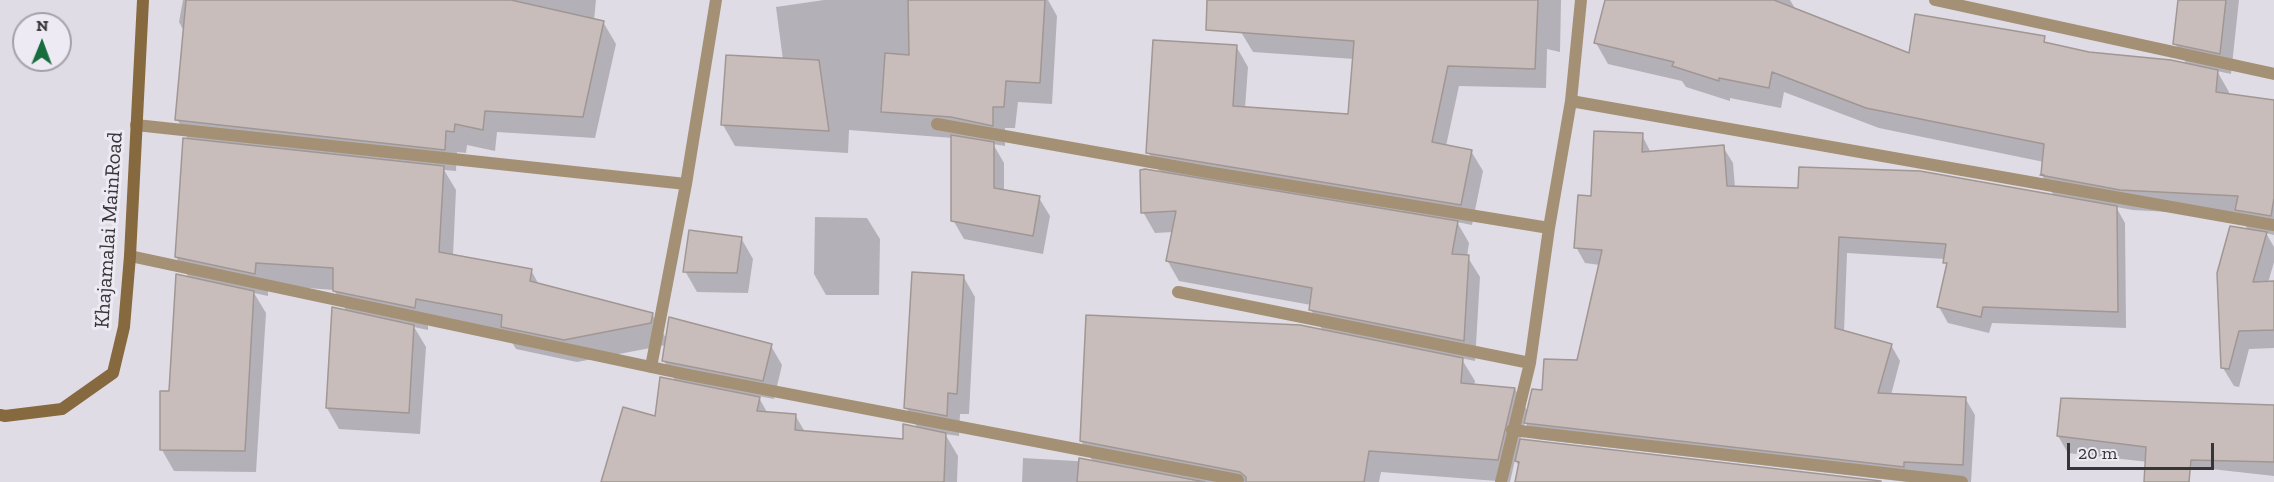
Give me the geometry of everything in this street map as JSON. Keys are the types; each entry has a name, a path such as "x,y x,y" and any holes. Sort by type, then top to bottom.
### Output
{"main road":[{"name":"Khajamalai MainRoad","path":"0,415 62,409 112,374 124,327 130,256 143,0"}],"street":[{"path":"651,367 686,184 716,0"},
{"path":"1501,482 1530,363 1570,101 1581,0"},
{"path":"1935,0 2274,74"},
{"path":"1570,101 2274,225"},
{"path":"136,124 686,184"},
{"path":"937,124 1207,172 1549,228"},
{"path":"130,256 651,367 1238,480"},
{"path":"1178,292 1530,363"},
{"path":"1512,430 1962,482"}],"building":[{"path":"186,0 511,0 604,21 583,117 485,111 483,130 455,124 454,132 446,131 445,150 175,120"},
{"path":"908,0 1045,0 1040,83 1006,81 1004,107 993,107 993,126 951,117 881,112 885,53 909,55"},
{"path":"1207,0 1538,0 1535,69 1448,66 1432,142 1472,150 1461,205 1146,153 1153,40 1237,45 1233,106 1348,114 1354,41 1206,30"},
{"path":"1605,0 1774,0 1909,53 1915,14 2045,36 2044,42 2089,52 2171,60 2218,70 2216,92 2274,100 2274,198 2271,216 2235,210 2238,196 2120,190 2040,175 2044,175 2041,174 2044,144 1866,108 1772,72 1769,88 1719,78 1719,81 1672,66 1674,62 1594,43"},
{"path":"2178,0 2226,0 2220,54 2173,44"},
{"path":"726,55 819,60 829,131 721,125"},
{"path":"1594,131 1643,133 1642,152 1724,145 1727,186 1798,188 1799,167 1920,171 2117,206 2118,312 1983,307 1981,317 1937,307 1947,263 1943,263 1946,244 1839,237 1835,328 1892,344 1878,393 1966,397 1963,465 1904,462 1904,467 1524,423 1532,389 1542,390 1544,359 1577,360 1602,250 1574,248 1578,195 1591,196"},
{"path":"951,135 994,142 994,188 1040,196 1033,236 951,221"},
{"path":"183,138 444,166 439,252 532,269 530,281 653,313 651,323 564,340 501,327 502,315 416,299 415,308 333,291 333,268 256,263 255,274 175,257"},
{"path":"1140,170 1458,221 1452,254 1469,255 1464,341 1309,310 1312,288 1166,261 1176,211 1141,213"},
{"path":"2230,226 2267,232 2253,282 2274,281 2274,330 2239,331 2229,369 2221,368 2217,273"},
{"path":"689,230 742,237 737,273 683,272"},
{"path":"912,272 964,275 957,394 948,393 947,416 904,408"},
{"path":"176,274 254,291 245,451 160,450 160,391 169,391"},
{"path":"332,307 414,325 409,413 326,408"},
{"path":"1086,315 1300,325 1463,358 1461,383 1515,388 1498,460 1369,451 1364,482 1246,482 1246,477 1240,472 1080,441"},
{"path":"669,317 772,344 763,381 662,361"},
{"path":"660,377 760,397 757,411 796,414 795,430 903,439 903,424 946,433 944,482 601,482 623,407 655,416"},
{"path":"2061,398 2274,405 2274,462 2191,460 2189,482 2144,482 2146,447 2057,436"},
{"path":"1520,439 1881,482 1515,482 1519,462 1515,461"},
{"path":"1079,458 1205,482 1077,482"}]}
